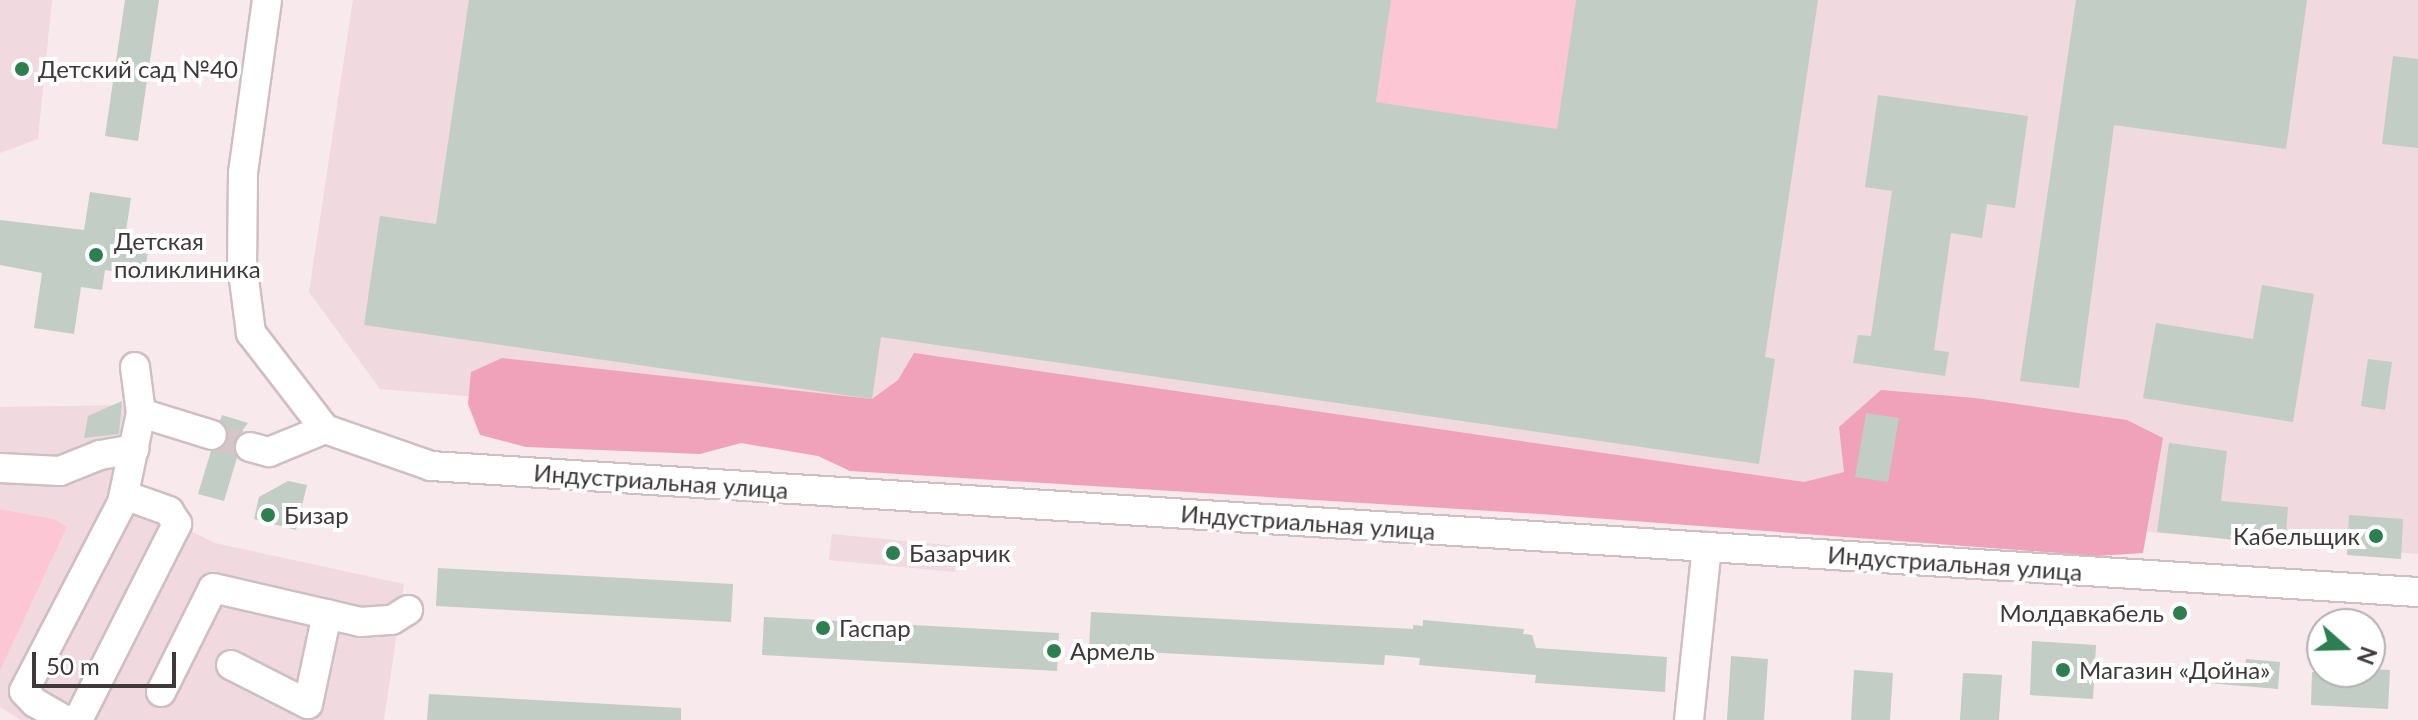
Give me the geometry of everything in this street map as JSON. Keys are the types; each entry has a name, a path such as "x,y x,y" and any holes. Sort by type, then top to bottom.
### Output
{"street":[{"path":"250,447 269,452 325,429 251,333 242,264 243,173 267,0"},
{"path":"65,720 35,703 24,691 124,495 141,413 135,367"},
{"path":"141,413 212,435"},
{"name":"Индустриальная улица","path":"325,429 431,466 2418,592"},
{"path":"0,468 60,471 100,455 134,449"},
{"path":"78,720 177,524 169,511 124,495"},
{"path":"1689,720 1707,547"},
{"path":"161,692 213,588 360,622 392,620 408,610"},
{"path":"231,665 308,704 327,614"}],"shaded area":[{"name":"Детский сад №40","path":"0,0 52,0 38,139 0,153"},
{"path":"353,0 2418,0 2418,554 380,389 309,292"},
{"path":"1391,0 1576,0 1557,129 1376,102"},
{"path":"914,353 1804,482 1844,472 1839,427 1881,390 1975,398 2127,420 2163,438 2143,553 2097,556 1540,514 850,471 818,456 741,443 700,454 526,447 480,435 468,404 471,372 502,358 872,399 898,380"},
{"path":"126,405 137,505 215,543 404,584 384,720 21,720 0,707 0,671 67,527 54,519 0,509 0,407"},
{"path":"0,509 54,519 67,527 0,671"},
{"name":"Базарчик","path":"832,534 957,546 955,572 829,560"}],"building":[{"path":"125,0 159,0 138,141 105,136"},
{"path":"469,0 1391,0 1376,102 1557,129 1576,0 1818,0 1765,357 1775,359 1759,464 881,337 872,399 364,325 380,216 436,224"},
{"path":"2076,0 2307,0 2286,149 2114,125 2079,388 2020,381"},
{"path":"2393,56 2418,59 2418,148 2382,144"},
{"path":"1878,95 2028,116 2015,208 1987,204 1982,238 1951,233 1934,350 1949,352 1945,376 1853,363 1858,335 1871,336 1892,191 1865,187"},
{"name":"Детская поликлиника","path":"90,192 131,198 125,237 150,240 144,276 105,270 102,290 81,287 74,334 34,328 42,273 0,265 0,220 84,230"},
{"path":"2262,285 2314,294 2293,422 2143,398 2156,323 2253,339"},
{"path":"2368,359 2392,362 2385,410 2361,406"},
{"path":"122,401 119,434 84,438 88,416"},
{"path":"1866,413 1899,418 1888,482 1855,477"},
{"path":"222,415 248,423 234,442 237,458 224,501 198,494 211,451 223,448 228,439 228,430 220,421"},
{"path":"2169,443 2227,451 2221,501 2288,507 2285,545 2157,532"},
{"path":"288,481 307,485 296,530 254,519 259,497"},
{"path":"2349,515 2403,519 2401,559 2347,555"},
{"path":"438,568 733,584 731,622 436,606"},
{"path":"1091,612 1413,629 1413,625 1423,626 1423,620 1524,629 1523,634 1532,635 1536,648 1667,657 1665,692 1535,683 1536,675 1419,665 1420,658 1385,655 1384,665 1089,649"},
{"path":"764,617 1059,633 1057,671 762,655"},
{"name":"Магазин «Дойна»","path":"2032,641 2096,645 2093,699 2030,695"},
{"path":"1731,656 1768,659 1764,720 1727,720"},
{"path":"2246,659 2280,662 2278,689 2207,683 2208,666 2245,670"},
{"path":"1854,670 1893,673 1890,720 1851,720"},
{"path":"2386,670 2390,670 2388,709 2311,705 2312,688 2386,688"},
{"path":"1963,673 2002,675 1999,720 1960,720"},
{"path":"429,694 681,708 681,720 427,720"}],"tunnel":[{"path":"212,435 250,447"}],"place":[{"name":"Детский сад №40","path":"22,69"},
{"name":"Детская поликлиника","path":"96,255"},
{"name":"Бизар","path":"268,515"},
{"name":"Кабельщик","path":"2376,536"},
{"name":"Базарчик","path":"893,553"},
{"name":"Молдавкабель","path":"2180,613"},
{"name":"Гаспар","path":"823,628"},
{"name":"Армель","path":"1054,651"},
{"name":"Магазин «Дойна»","path":"2063,670"}]}
